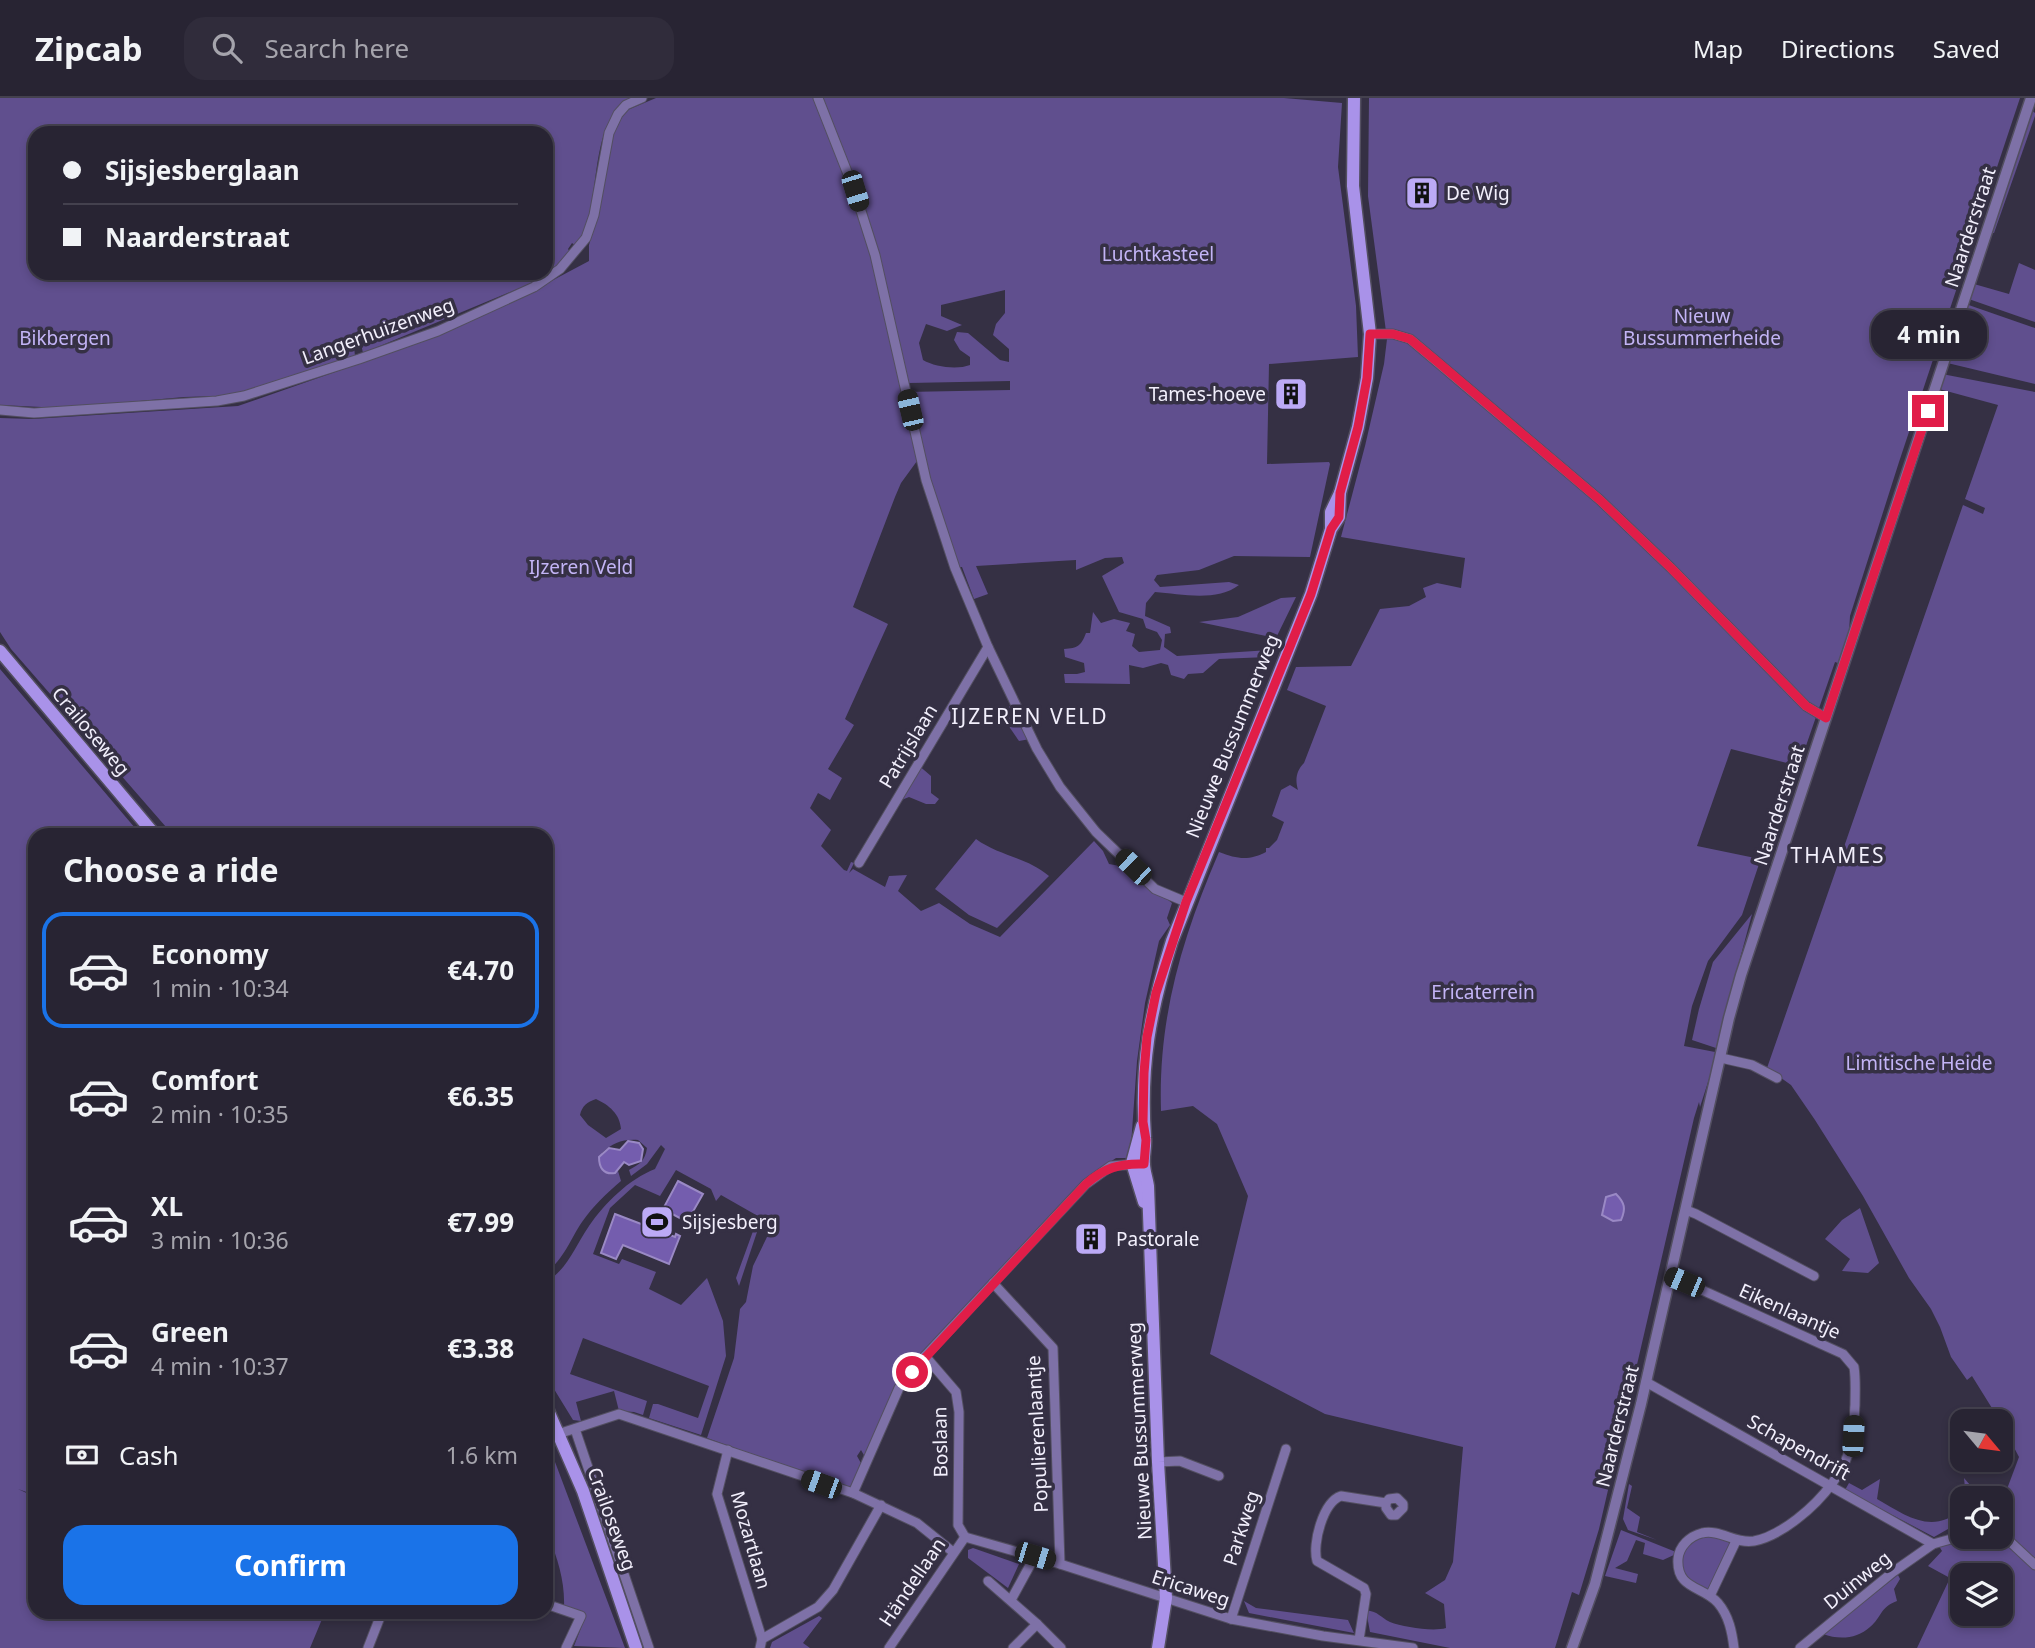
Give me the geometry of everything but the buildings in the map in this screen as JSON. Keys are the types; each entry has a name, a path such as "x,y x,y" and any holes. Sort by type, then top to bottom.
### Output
{"main road":[{"name":"Nieuwe Bussummerweg","path":"1158,1648 1166,1598 1158,1462 1155,1283 1147,1212 1138,1164 1147,1037 1156,993 1186,902 1311,594 1331,529 1331,512 1340,493 1365,391 1370,334 1353,186 1354,98"},
{"name":"Crailoseweg","path":"0,651 149,828"},
{"name":"Crailoseweg","path":"553,1422 583,1491 636,1648"}],"street":[{"name":"Langerhuizenweg","path":"553,274 586,239 594,215 609,133 618,114 626,105 642,98"},
{"path":"818,98 855,191 874,256 926,480 955,568 988,647 1037,749 1060,787 1096,832 1155,888 1186,902"},
{"name":"Naarderstraat","path":"1572,1648 1595,1584 1646,1382 1741,975 2031,98"},
{"name":"Langerhuizenweg","path":"0,410 34,413 217,401 244,396 438,331 544,280"},
{"path":"1370,334 1393,334 1410,339 1440,364 1600,500 1671,568 1806,706 1826,718"},
{"name":"Patrijslaan","path":"859,863 988,647"},
{"path":"1721,1058 1752,1065 1777,1078"},
{"path":"853,1493 898,1388 925,1356 1086,1184 1111,1167 1138,1164"},
{"path":"1686,1210 1814,1276"},
{"name":"Eikenlaantje","path":"1671,1276 1849,1359 1856,1376 1853,1436 1832,1486"},
{"name":"Populierenlaantje","path":"993,1283 1053,1348 1060,1564"},
{"name":"Boslaan","path":"925,1356 956,1392 959,1412 958,1525 965,1536"},
{"name":"Schapendrift","path":"1646,1382 1935,1543"},
{"path":"558,1434 619,1414 853,1493 916,1523 953,1552"},
{"name":"Crailoseweg","path":"575,1429 649,1648"},
{"name":"Parkweg","path":"1231,1619 1286,1448"},
{"name":"Mozartlaan","path":"728,1450 716,1494 761,1644"},
{"path":"1158,1462 1180,1461 1219,1476"},
{"path":"1734,1648 1729,1622 1718,1604 1694,1590 1684,1580 1679,1571 1680,1551 1695,1535 1706,1532 1736,1541 1769,1537 1784,1528 1832,1486"},
{"path":"1359,1640 1366,1594 1364,1588 1317,1561 1315,1554 1319,1526 1336,1497 1386,1503"},
{"path":"761,1644 818,1607 833,1590 881,1505"},
{"name":"Ericaweg","path":"965,1536 1231,1619 1323,1636 1413,1648"},
{"name":"Händellaan","path":"889,1648 965,1536"},
{"path":"1935,1543 1950,1539"},
{"path":"1710,1597 1736,1541"},
{"name":"Duinweg","path":"1800,1648 1894,1572 1935,1543"},
{"path":"2013,1545 2035,1565"},
{"path":"1011,1601 1035,1556"},
{"path":"988,1581 1061,1648"},
{"path":"553,1606 581,1616 566,1648"},
{"path":"368,1648 379,1619"},
{"path":"1013,1648 1037,1624"},
{"path":"1320,1648 1323,1636"}],"green space":[{"name":"Bikbergen","path":"0,98 635,98 619,109 608,124 601,143 591,209 585,229 576,246 572,243 568,249 570,252 553,271 553,126 28,126 28,280 537,280 363,353 361,344 354,347 355,356 250,395 184,397 62,408 0,405"},
{"name":"IJzeren Veld","path":"656,98 815,98 847,177 872,256 917,461 901,483 853,607 888,624 845,719 854,725 828,769 842,778 830,800 818,793 810,808 831,830 821,846 844,870 847,871 851,862 854,863 849,873 853,869 885,887 889,876 907,875 898,891 921,911 939,903 970,924 1000,937 1094,841 1109,864 1125,867 1172,903 1167,918 1170,925 1159,941 1145,1003 1137,1061 1131,1145 1126,1158 1116,1158 1092,1174 897,1388 865,1457 861,1450 857,1456 862,1465 850,1490 707,1438 734,1358 740,1309 746,1302 753,1266 767,1237 778,1227 772,1224 768,1228 758,1229 739,1286 736,1278 756,1223 765,1220 721,1195 716,1201 711,1189 676,1170 660,1196 635,1185 610,1208 593,1254 619,1264 622,1259 656,1272 649,1289 681,1305 707,1278 723,1321 726,1356 701,1435 649,1418 653,1404 658,1404 698,1418 709,1386 583,1338 570,1374 647,1401 643,1415 619,1411 614,1391 576,1402 581,1421 573,1420 553,1387 553,1278 566,1264 602,1209 627,1185 655,1169 665,1149 661,1145 647,1164 631,1176 629,1170 641,1162 647,1148 638,1140 618,1142 602,1153 615,1173 618,1171 621,1181 582,1222 553,1266 553,828 167,828 11,649 0,632 0,418 33,419 238,406 355,365 508,304 589,261 589,245 613,134 625,111","holes":["596,1099 616,1114 621,1129 606,1138 588,1125 580,1115 582,1109"]},
{"name":"Luchtkasteel","path":"822,98 1284,98 1342,103 1338,167 1356,306 1358,357 1269,364 1267,464 1330,464 1310,557 1234,556 1199,570 1157,575 1154,580 1160,587 1229,582 1239,585 1220,594 1210,595 1155,592 1146,603 1145,616 1170,627 1171,633 1165,634 1164,647 1177,656 1270,650 1268,657 1219,659 1203,673 1188,674 1184,679 1171,675 1168,665 1161,663 1143,668 1129,665 1130,684 1065,683 1064,674 1085,672 1084,663 1065,657 1064,649 1078,646 1086,633 1090,633 1093,612 1101,623 1114,619 1130,623 1126,631 1135,634 1132,646 1139,652 1160,650 1162,640 1157,632 1146,628 1143,619 1119,612 1102,576 1124,563 1122,557 1105,558 1076,570 1076,560 976,566 988,594 974,599 962,567 952,567 906,392 1010,390 1010,381 909,383 898,339","holes":["1005,290 1005,313 996,324 993,335 1009,349 1009,362 1000,360 968,333 957,332 954,340 960,350 970,357 970,365 946,367 923,360 919,343 926,324 947,331 962,325 941,316 941,305"]},
{"path":"1369,98 2020,98 1899,462 1850,616 1849,632 1838,663 1835,662 1799,766 1731,749 1697,846 1760,859 1742,915 1708,961 1692,1006 1684,1046 1715,1052 1716,1057 1694,1118 1599,1529 1579,1595 1572,1592 1555,1648 1450,1648 1370,1632 1366,1610 1402,1626 1446,1628 1444,1604 1425,1593 1445,1580 1453,1562 1463,1447 1325,1414 1210,1354 1248,1196 1217,1124 1193,1106 1161,1111 1164,1043 1175,978 1194,916 1219,852 1237,857 1254,857 1266,852 1266,848 1277,840 1284,822 1272,816 1281,790 1290,785 1298,790 1298,772 1326,706 1287,690 1296,667 1351,666 1380,609 1409,606 1426,597 1423,588 1437,583 1461,588 1465,558 1341,537 1365,446 1387,339 1368,196"},
{"path":"2029,108 2035,116 1994,233 1985,233"},
{"path":"2019,263 2035,270 2035,322 1963,297 1967,282 2009,294"},
{"path":"1960,302 2035,328 2035,384 1939,361"},
{"name":"Limitische Heide","path":"1942,374 2035,392 2035,1648 1917,1648 1950,1578 1928,1566 1942,1551 1939,1546 1950,1543 1950,1549 2013,1549 2013,1486 2008,1486 2019,1457 2013,1446 2013,1409 1993,1409 1972,1376 1967,1380 1951,1357 1931,1309 1909,1278 1863,1196 1815,1120 1791,1085 1767,1068 1963,505 1983,514 1985,508 1965,499 1998,405 1939,389"},
{"path":"1296,597 1276,638 1199,622 1238,617 1281,598"},
{"path":"0,669 135,828 28,828 28,1493 18,1489 28,1494 28,1619 322,1619 310,1648 0,1648"},
{"path":"1011,705 1030,739 1019,741 1001,715"},
{"path":"917,764 931,776 931,793 939,799 935,804 926,804 909,797 899,801"},
{"path":"976,839 1032,865 1049,876 997,928 969,915 935,889"},
{"path":"1752,914 1716,1048 1692,1040 1713,962"},
{"path":"1860,1208 1879,1263 1868,1273 1842,1271 1850,1259 1825,1239 1842,1220"},
{"path":"553,1457 625,1648 574,1646 586,1615 564,1607 555,1554"},
{"path":"1880,1479 1877,1499 1919,1520 1929,1522 1950,1517 1950,1528 1934,1537 1845,1490 1849,1483 1862,1490"},
{"path":"1629,1484 1632,1486 1627,1508 1640,1517 1637,1532 1657,1540 1628,1530 1623,1519"},
{"path":"1621,1530 1676,1554 1663,1560 1643,1554 1645,1543 1636,1540 1627,1561 1615,1568 1638,1574 1636,1583 1605,1576"},
{"path":"1712,1536 1726,1539 1730,1544 1707,1591 1686,1577 1682,1570 1682,1560 1691,1542 1697,1538"},
{"path":"973,1548 1019,1564 1008,1588 968,1558 968,1550"},
{"path":"1898,1575 1900,1579 1894,1589 1897,1601 1887,1606 1870,1627 1848,1637 1823,1634"},
{"path":"1244,1601 1256,1608 1348,1620 1354,1633 1249,1613"},
{"path":"819,1616 822,1618 803,1643 810,1648 770,1648 772,1642"}],"shaded area":[{"path":"628,1141 639,1143 643,1149 641,1161 629,1165 624,1162 615,1173 605,1171 601,1167 599,1157 609,1148 620,1150"},
{"path":"678,1181 703,1194 687,1222 663,1209"},
{"path":"1616,1194 1624,1209 1621,1220 1613,1221 1602,1215 1606,1197"},
{"path":"615,1214 675,1237 676,1234 680,1236 669,1264 623,1245 616,1259 601,1253"}],"place":[{"name":"De Wig","path":"1422,193"},
{"name":"Tames-hoeve","path":"1291,394"},
{"name":"Sijsjesberg","path":"657,1222"},
{"name":"Pastorale","path":"1091,1239"}],"district":[{"name":"IJZEREN VELD","path":"1030,716"},
{"name":"THAMES","path":"1838,855"}],"route":[{"path":"912,1372 1086,1184 1111,1167 1144,1164 1144,1073 1147,1037 1156,993 1186,902 1311,594 1331,529 1339,517 1340,493 1358,427 1367,378 1370,334 1393,334 1410,339 1440,364 1600,500 1671,568 1806,706 1826,718 1928,411"}],"park label":[{"name":"Nieuw Bussummerheide","path":"1702,327"},
{"name":"Ericaterrein","path":"1483,992"}]}
